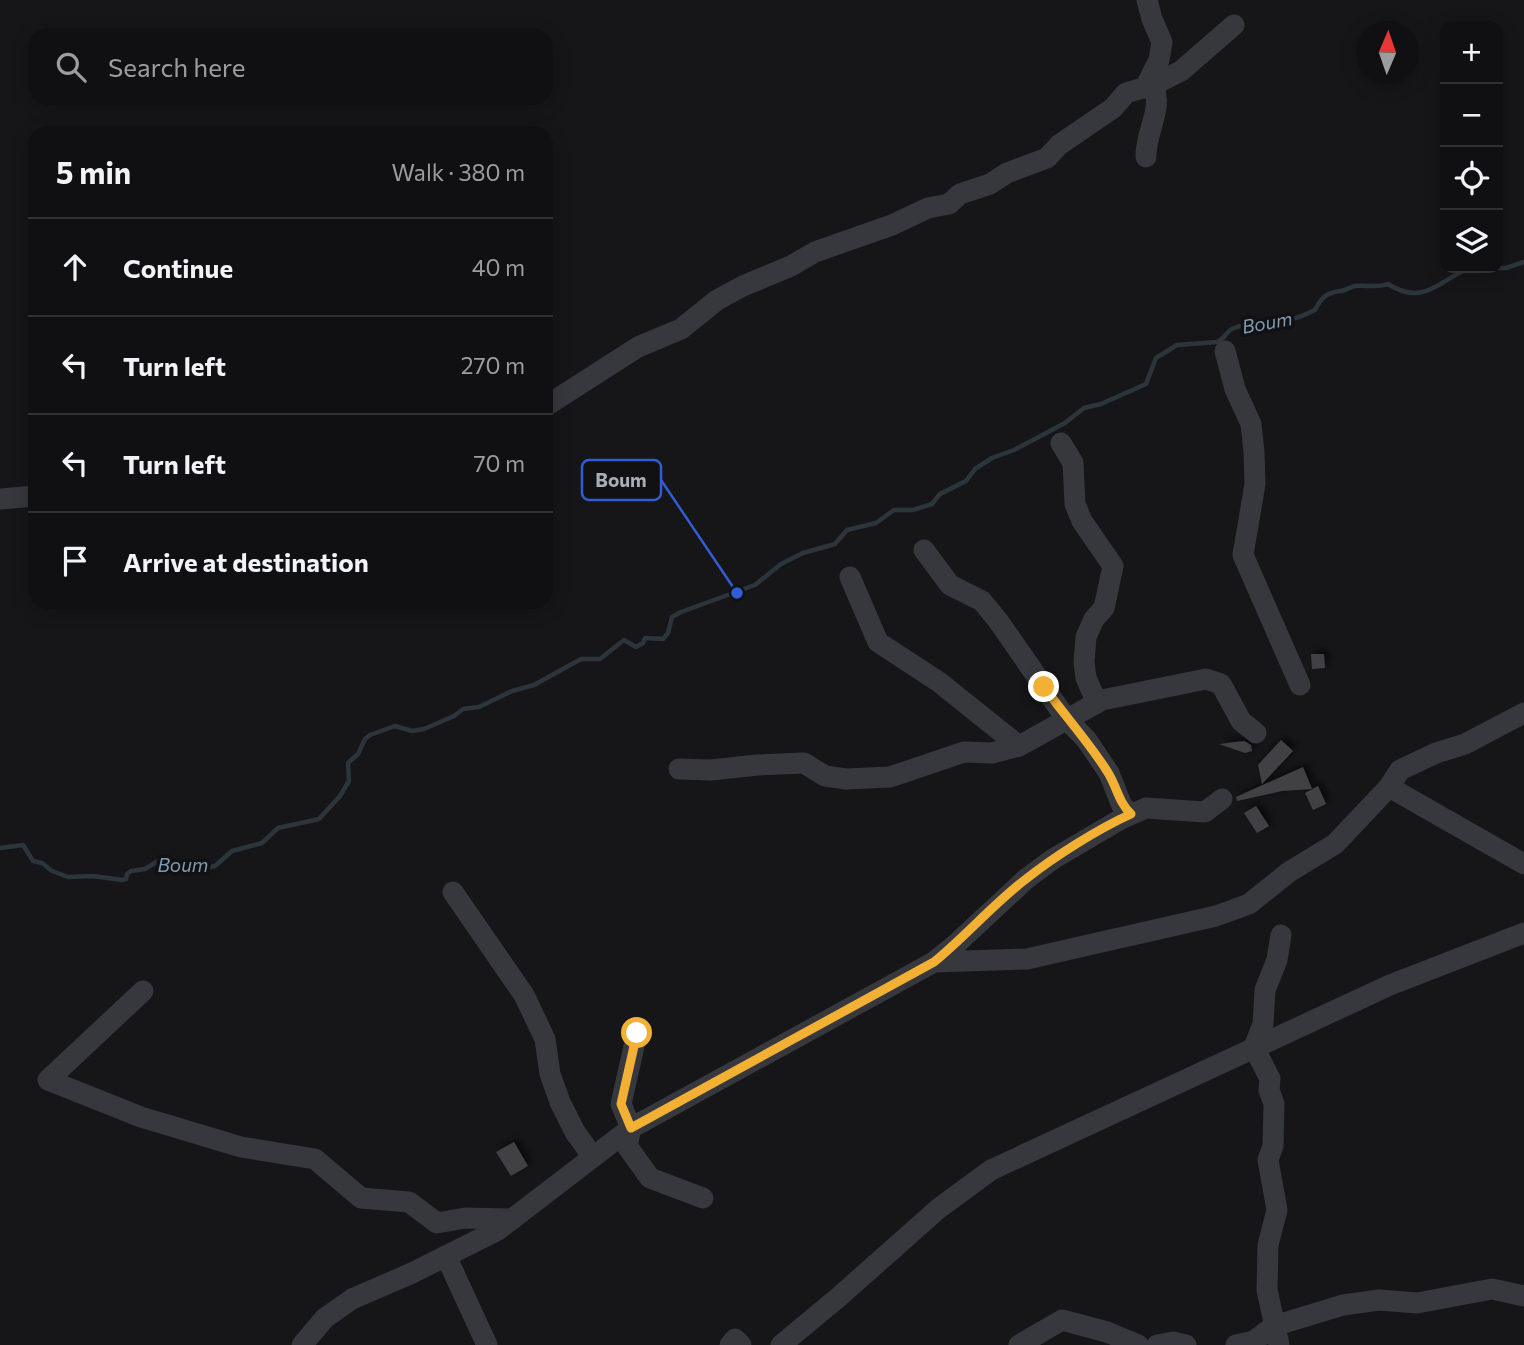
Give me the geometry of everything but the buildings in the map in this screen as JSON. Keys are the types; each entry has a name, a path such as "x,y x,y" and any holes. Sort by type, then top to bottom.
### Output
{"street":[{"path":"1147,0 1162,42 1159,60 1149,87"},
{"path":"553,401 638,347 681,329 717,300 815,251 892,225 928,208 949,204 960,194 1034,164 1113,108 1126,93 1149,87 1181,71 1234,25"},
{"path":"1146,157 1145,146 1153,128 1157,95 1149,87"},
{"path":"1225,351 1234,389 1251,424 1254,452 1255,484 1243,555 1300,685"},
{"path":"1061,443 1073,463 1075,504 1082,521 1113,566 1104,608 1094,619 1086,637 1086,678 1097,703"},
{"path":"0,499 28,497"},
{"path":"924,550 950,585 982,601 1068,720 1086,739 1109,773 1122,806 1131,814"},
{"path":"850,577 878,642 939,682 1018,746"},
{"path":"679,769 711,770 804,763 825,776 846,779 890,777 964,752 992,753 1018,746 1097,703 1132,692 1206,678 1221,684 1241,721 1256,733"},
{"path":"934,962 1027,960 1216,916 1249,904 1289,872 1335,844 1389,787 1400,770 1436,753 1465,744 1524,713"},
{"path":"1389,787 1524,864"},
{"path":"302,1345 325,1318 352,1299 498,1230 631,1128 934,962 1026,879 1053,859 1146,808 1205,812 1222,799"},
{"path":"453,892 524,995 545,1039 550,1074 560,1102 575,1132 593,1157"},
{"path":"781,1345 938,1209 991,1170 1390,985 1524,933"},
{"path":"1276,1336 1267,1278 1268,1245 1277,1210 1268,1160 1273,1146 1274,1104 1269,1090 1270,1079 1254,1047 1262,1024 1265,990 1277,960 1281,935"},
{"path":"143,991 48,1080 141,1117 241,1147 316,1159 361,1198 409,1202 437,1223 465,1218 513,1219"},
{"path":"637,1033 621,1104 631,1128 627,1146 650,1178 703,1198"},
{"path":"446,1255 487,1345"},
{"path":"1236,1345 1276,1336 1343,1305 1379,1300 1417,1303 1492,1289 1524,1296"},
{"path":"1019,1345 1062,1320 1107,1332 1138,1345"},
{"path":"730,1345 735,1339 741,1345"},
{"path":"1157,1345 1173,1342 1186,1345"}],"waterway":[{"name":"Boum","path":"1503,268 1524,262"},
{"name":"Boum","path":"0,848 23,845 33,861 68,877 93,876 122,880 126,879 131,871 145,869 158,861 183,866 191,861 198,861 200,867 215,866 232,851 262,843 278,828 319,819 340,796 349,781 348,763 358,754 370,735 395,726 412,731 424,729 454,716 463,709 479,707 512,691 534,685 581,659 600,659 624,640 636,647 643,643 645,638 663,639 668,633 672,617 681,612 755,585 781,564 803,553 835,544 847,530 876,523 894,510 913,510 932,504 940,494 966,481 975,469 992,458 1014,450 1065,423 1084,408 1101,404 1146,384 1156,358 1177,345 1217,342 1231,329 1296,318 1315,310 1328,295 1355,286 1388,284 1412,293 1422,292 1459,273"}],"place":[{"name":"Boum","path":"737,593"}],"route":[{"path":"637,1033 621,1104 631,1128 934,962 1026,879 1053,859 1131,814 1122,806 1109,773 1086,739 1075,729 1044,687"}]}
